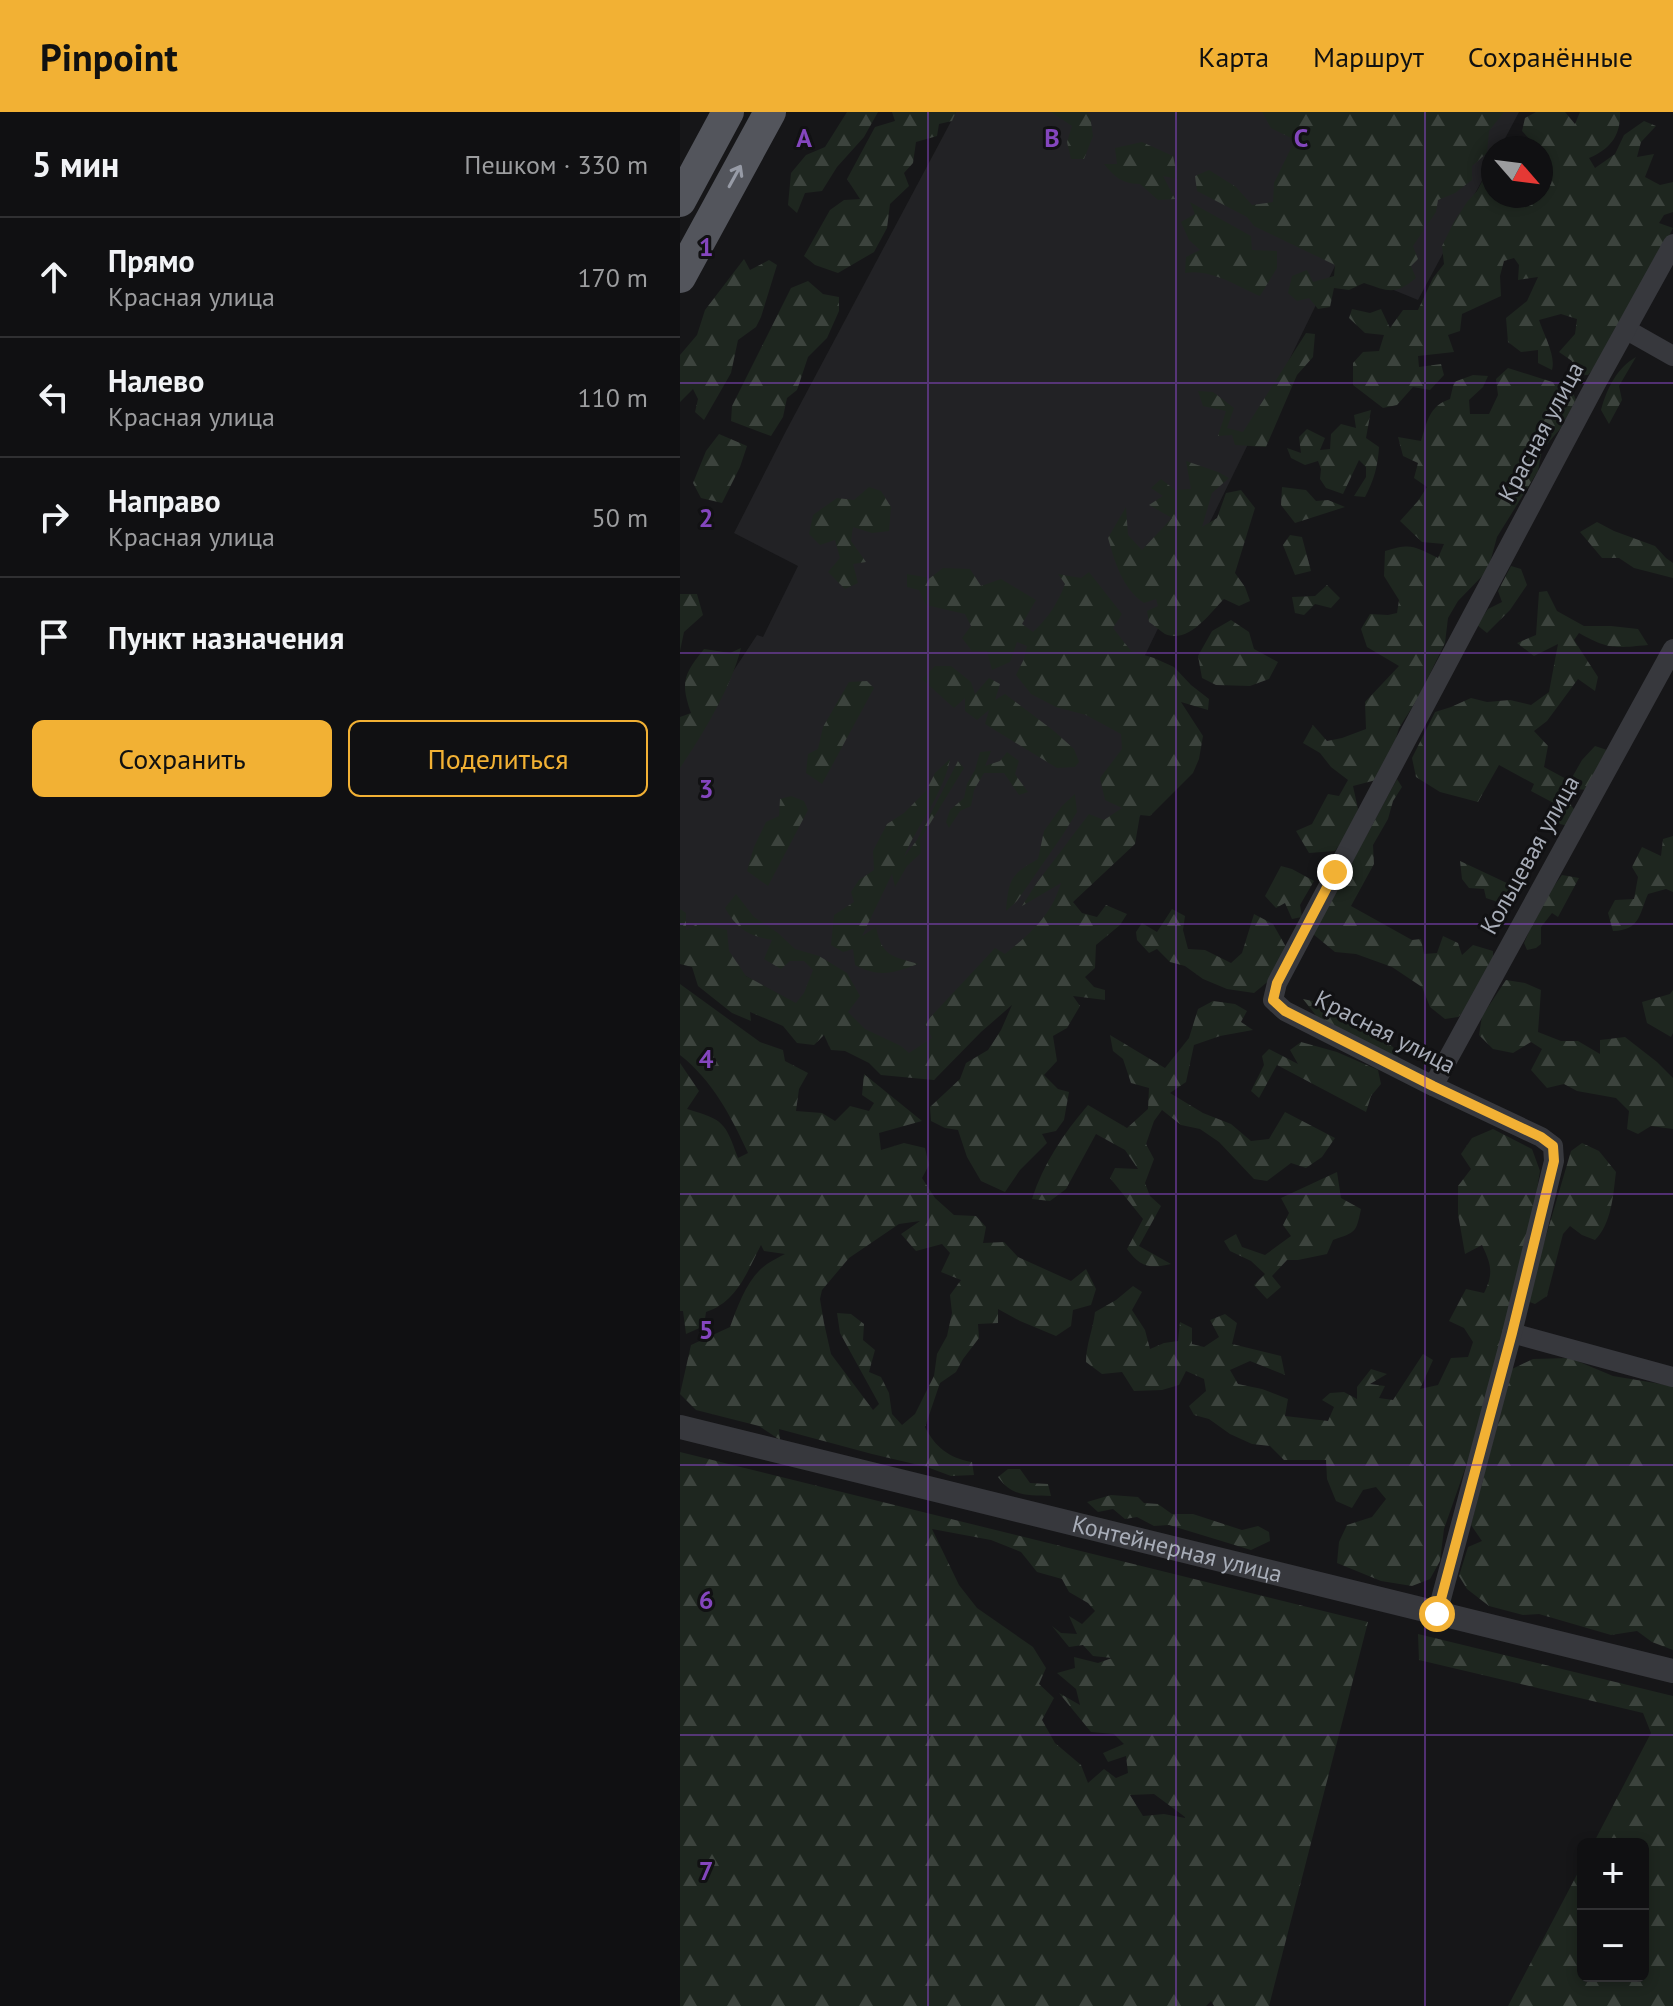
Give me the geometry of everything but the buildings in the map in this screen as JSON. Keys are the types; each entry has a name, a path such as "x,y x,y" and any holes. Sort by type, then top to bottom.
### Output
{"main road":[{"path":"680,201 728,112"},
{"path":"680,277 770,112"}],"street":[{"name":"Красная улица","path":"1437,1614 1512,1333 1554,1161 1553,1146 1541,1137 1285,1011 1273,1000 1277,983 1335,872 1673,244"},
{"path":"1627,330 1673,356"},
{"name":"Кольцевая улица","path":"1433,1086 1673,649"},
{"path":"1512,1333 1673,1377"},
{"name":"Контейнерная улица","path":"680,1427 1673,1671"}],"shaded area":[{"path":"956,112 1519,112 1506,136 1481,136 1481,182 1418,300 1335,266 1128,690 1154,798 934,1080 680,940 680,752 757,635 763,637 798,566 734,533"}],"green space":[{"path":"847,112 878,112 864,137 837,167 822,191 805,193 797,213 788,205 791,173 806,155 825,147"},
{"path":"892,112 956,112 952,121 939,124 937,136 916,142 913,163 904,173 909,186 890,204 887,228 874,252 838,273 815,265 804,256 830,210 844,200 860,199 847,179 875,127 895,121"},
{"path":"1051,112 1087,112 1090,115 1093,136 1084,159 1071,159 1067,142 1072,126"},
{"path":"1262,112 1504,112 1489,136 1481,136 1481,158 1472,166 1472,180 1455,193 1438,200 1436,212 1413,246 1418,259 1411,266 1416,278 1397,290 1385,290 1364,283 1349,290 1334,288 1330,307 1318,309 1309,298 1297,301 1288,293 1292,276 1307,270 1313,282 1334,276 1335,265 1254,226 1247,217 1197,191 1195,176 1209,170 1236,187 1252,205 1273,202 1274,183 1295,140 1271,128"},
{"path":"1536,112 1565,112 1575,124 1580,112 1620,112 1619,128 1613,141 1589,158 1595,168 1615,154 1624,135 1644,121 1656,126 1641,142 1637,157 1654,154 1645,177 1660,185 1673,182 1673,212 1664,215 1659,223 1673,228 1601,361 1588,375 1571,376 1572,361 1559,352 1575,334 1577,319 1561,314 1539,320 1551,352 1552,370 1538,363 1538,350 1521,352 1508,342 1506,318 1527,301 1538,277 1518,280 1519,265 1514,258 1504,261 1500,276 1501,296 1462,314 1460,331 1448,335 1454,352 1418,356 1419,367 1441,364 1444,375 1430,390 1413,387 1397,405 1383,408 1353,385 1353,363 1363,352 1379,351 1384,335 1365,333 1349,318 1352,309 1370,313 1381,309 1390,328 1403,310 1418,310 1433,278 1444,264 1442,246 1454,222 1481,183 1481,208 1553,208 1553,136 1527,136 1522,131 1525,118"},
{"path":"1142,142 1173,156 1178,179 1163,176 1175,199 1158,200 1140,184 1119,179 1104,164 1117,164 1115,148"},
{"path":"1190,202 1251,236 1252,250 1277,251 1277,268 1260,296 1214,275 1185,273 1186,257 1200,250 1189,240 1181,222 1195,214"},
{"path":"744,259 750,270 769,260 777,265 761,317 756,327 738,340 731,373 704,420 695,412 698,399 693,389 680,402 680,355 697,335 705,310"},
{"path":"808,281 823,294 839,297 839,311 827,338 808,357 797,390 787,398 783,417 771,436 731,421 732,406 791,288"},
{"path":"1306,333 1315,334 1313,357 1297,375 1266,447 1235,445 1232,435 1218,436 1226,411 1203,406 1198,391 1213,392 1234,408 1227,428 1243,432"},
{"path":"1636,357 1619,386 1622,400 1609,424 1601,410 1606,394 1618,373"},
{"path":"1508,368 1571,388 1576,400 1560,429 1542,450 1538,471 1497,537 1488,570 1458,601 1448,618 1445,643 1418,698 1399,728 1392,752 1376,780 1353,786 1358,809 1351,828 1335,851 1309,853 1296,831 1312,824 1328,794 1339,796 1348,780 1331,767 1320,753 1303,743 1313,725 1327,741 1366,729 1365,702 1399,666 1367,647 1361,629 1370,614 1397,613 1399,600 1384,576 1385,551 1412,547 1438,558 1444,544 1422,542 1400,521 1427,487 1414,478 1418,463 1403,456 1398,437 1421,441 1433,410 1450,399 1454,382 1473,375 1488,376 1483,387 1469,400 1470,414 1489,414 1498,395 1496,379"},
{"path":"1371,410 1366,438 1379,447 1375,473 1365,497 1354,496 1366,477 1366,467 1359,460 1343,494 1326,488 1320,479 1318,461 1305,465 1291,458 1287,448 1301,453 1299,437 1307,429 1325,438 1320,450 1330,449 1331,434 1341,424 1356,428 1354,415"},
{"path":"719,434 747,446 722,503 701,498 693,483 706,451"},
{"path":"1186,461 1229,478 1212,493 1202,527 1217,518 1226,493 1241,490 1255,508 1235,573 1250,601 1239,606 1224,599 1198,626 1174,636 1165,634 1149,622 1147,611 1158,606 1156,599 1144,603 1130,590 1108,538 1126,507 1128,535 1142,550 1172,518 1149,505 1163,496 1151,488 1161,479 1175,490 1191,489"},
{"path":"869,487 881,491 891,507 889,531 872,533 853,527 851,541 866,562 853,564 858,583 845,589 828,572 840,558 835,540 820,545 809,534 813,515 837,498 854,500"},
{"path":"1282,487 1306,490 1316,501 1328,500 1345,507 1295,523 1281,505"},
{"path":"1597,522 1655,546 1673,563 1673,578 1634,568 1619,558 1602,558 1580,532"},
{"path":"1290,535 1302,537 1311,571 1295,575 1283,545"},
{"path":"1511,566 1521,569 1527,585 1510,610 1487,633 1477,625 1488,609 1502,602 1498,591"},
{"path":"943,568 970,569 981,586 1001,579 1036,600 1022,624 1033,632 1052,610 1062,591 1065,584 1058,574 1081,578 1089,572 1122,614 1113,628 1131,651 1174,667 1209,699 1208,710 1181,702 1203,736 1193,773 1150,816 1140,815 1135,844 1073,902 1082,913 1097,917 1106,905 1127,914 1120,925 1096,945 1095,968 1085,977 1094,987 1105,990 1105,1000 1073,996 1080,1006 1067,1028 1053,1036 1057,1061 1044,1075 1058,1089 1069,1092 1064,1120 1056,1131 1042,1134 1047,1143 1020,1170 1005,1192 981,1181 967,1157 958,1130 931,1121 930,1107 960,1079 966,1063 988,1050 1012,1005 934,1080 881,1075 869,1063 845,1051 831,1050 824,1035 814,1045 797,1043 783,1026 750,1012 751,1021 732,1013 698,986 692,967 680,964 680,909 686,913 686,930 699,923 727,930 729,951 746,976 796,1003 804,993 813,970 804,961 790,961 781,969 764,959 772,940 744,930 725,908 736,894 754,917 795,949 819,956 847,973 860,996 848,1012 865,1029 909,1053 932,1038 925,1023 995,948 1005,954 1046,914 1061,883 1022,906 1089,814 1104,820 1122,808 1105,800 1100,778 1122,749 1121,734 1086,715 1056,707 1031,694 1016,675 1027,646 1017,642 1010,662 992,670 987,651 972,651 962,638 971,626 965,614 926,605 919,590 907,587 907,574 930,578"},
{"path":"1327,585 1340,598 1331,608 1315,604 1304,615 1295,613 1292,597 1315,596"},
{"path":"1547,591 1557,611 1584,626 1638,629 1648,645 1612,646 1579,633 1574,640 1598,677 1595,691 1578,679 1547,721 1534,731 1548,746 1544,767 1570,781 1582,760 1595,746 1607,750 1590,790 1573,789 1564,796 1576,812 1568,826 1556,823 1563,808 1531,791 1534,784 1499,765 1478,802 1440,792 1416,777 1412,758 1435,712 1471,698 1487,702 1510,700 1531,705 1549,692 1558,644 1534,656 1517,643 1536,635 1539,592"},
{"path":"680,594 697,594 703,615 684,632 680,651"},
{"path":"1231,620 1249,632 1254,649 1278,662 1269,679 1250,686 1216,685 1202,678 1198,656 1212,631"},
{"path":"741,648 723,695 680,768 680,717 691,713 685,686 688,672 704,649 730,653"},
{"path":"935,666 951,666 971,682 975,694 989,678 1000,684 995,700 1005,694 1074,749 1079,762 1075,767 1057,768 985,724 989,710 977,720 965,711 965,698 954,708 922,679"},
{"path":"867,681 874,688 822,784 806,773 808,754 818,749 823,727 849,682"},
{"path":"991,751 985,766 1000,761 1007,752 1019,761 1015,774 1028,792 1019,795 1004,773 984,773 974,790 971,806 960,811 949,828 946,822 950,810 964,798 980,752"},
{"path":"950,759 936,797 904,857 917,840 958,761 964,768 920,840 921,853 907,866 895,887 892,874 862,936 876,927 881,944 889,953 918,964 886,973 864,969 855,965 853,949 843,952 831,945 834,915 854,902 851,892 859,880 874,870 873,851 887,824 904,813 926,791 935,773"},
{"path":"1397,779 1402,787 1373,845 1374,864 1351,906 1412,940 1421,939 1424,954 1437,953 1443,936 1458,943 1462,955 1473,945 1493,951 1493,965 1470,1005 1458,1017 1445,1019 1430,1007 1422,987 1392,967 1356,954 1335,952 1313,934"},
{"path":"1075,794 1077,812 1017,901 1006,911 1013,879 1038,859 1044,831"},
{"path":"791,796 804,801 808,810 768,886 747,871 766,822 779,816 780,799"},
{"path":"1673,836 1673,892 1666,889 1648,894 1634,924 1613,931 1608,913 1615,900 1634,899 1638,877 1632,867 1642,847 1661,856 1663,839"},
{"path":"1460,861 1509,884 1513,899 1509,906 1486,898 1484,889 1469,888 1462,879"},
{"path":"1281,866 1314,881 1300,905 1302,917 1292,919 1285,903 1276,908 1265,896"},
{"path":"1562,875 1579,878 1558,917 1552,913 1541,927 1541,944 1527,950 1524,943 1542,902"},
{"path":"1172,909 1185,916 1183,930 1188,949 1205,950 1231,963 1242,953 1254,914 1273,924 1286,947 1271,979 1254,993 1227,989 1203,979 1185,966 1170,962 1157,949 1149,953 1137,940 1136,932 1142,923 1157,932"},
{"path":"1506,980 1541,990 1538,1032 1561,1041 1578,1041 1600,1054 1600,1040 1625,1037 1657,1062 1673,1078 1673,1129 1651,1126 1638,1134 1627,1129 1629,1111 1616,1098 1577,1091 1564,1084 1547,1088 1531,1070 1542,1049 1531,1042 1513,1053 1493,1049 1479,1035 1482,1016"},
{"path":"680,984 760,1042 783,1050 785,1061 808,1073 799,1089 796,1111 822,1113 835,1121 850,1106 869,1111 874,1103 862,1095 864,1074 922,1121 879,1133 881,1150 904,1143 925,1148 929,1165 922,1178 935,1198 954,1215 976,1216 986,1227 983,1243 1004,1242 1018,1257 1071,1281 1086,1269 1096,1289 1091,1305 1073,1310 1071,1326 1056,1336 998,1309 998,1323 978,1324 979,1338 956,1372 940,1383 925,1427 944,1450 956,1458 972,1462 974,1475 951,1476 779,1429 780,1440 759,1426 696,1410 680,1394 691,1345 730,1327 754,1276 785,1254 764,1251 761,1245 733,1294 706,1312 704,1326 686,1334 683,1311 680,1311 680,1063 699,1091 687,1109 722,1124 738,1158 748,1153 720,1100 702,1076 680,1055","holes":["920,1221 901,1234 916,1251 942,1244 950,1253 941,1272 961,1280 950,1295 952,1313 947,1336 937,1354 934,1376 915,1414 902,1425 892,1414 889,1393 881,1377 869,1372 875,1350 863,1340 864,1324 851,1314 837,1313 840,1333 879,1404 873,1410 831,1354 820,1299 822,1290 849,1258 899,1224"]},
{"path":"1673,990 1671,1037 1647,1023 1642,1002 1670,994"},
{"path":"1303,999 1331,1005 1393,1047 1400,1061 1318,1018"},
{"path":"1213,1001 1235,1004 1247,1011 1241,1022 1253,1030 1194,1045 1186,1082 1170,1093 1203,1113 1231,1124 1251,1141 1269,1139 1285,1112 1335,1138 1322,1157 1306,1168 1291,1163 1267,1181 1254,1179 1219,1142 1200,1129 1181,1125 1162,1110 1154,1121 1146,1144 1154,1159 1145,1183 1150,1196 1161,1206 1139,1246 1171,1264 1146,1265 1136,1260 1127,1249 1143,1219 1110,1178 1115,1168 1138,1169 1125,1150 1096,1134 1066,1189 1050,1201 1032,1199 1055,1149 1088,1105 1127,1128 1148,1109 1149,1088 1131,1083 1123,1059 1113,1051 1110,1035 1165,1068 1189,1038 1198,1009"},
{"path":"1301,1042 1337,1052 1378,1070 1381,1084 1371,1096 1366,1112 1277,1065 1259,1098 1251,1091 1264,1065 1262,1056 1269,1049 1298,1064 1290,1050"},
{"path":"1493,1129 1532,1149 1540,1171 1530,1232 1474,1443 1444,1529 1440,1561 1430,1579 1412,1586 1381,1581 1337,1563 1339,1542 1347,1525 1372,1517 1386,1499 1376,1487 1363,1490 1352,1508 1336,1501 1327,1479 1326,1460 1284,1460 1270,1446 1252,1444 1230,1434 1209,1419 1194,1415 1189,1406 1206,1391 1204,1379 1186,1371 1179,1385 1162,1390 1134,1391 1122,1372 1102,1374 1086,1362 1095,1312 1133,1286 1142,1292 1132,1310 1145,1330 1150,1349 1178,1341 1180,1322 1192,1328 1192,1344 1204,1347 1219,1337 1210,1320 1225,1314 1237,1323 1232,1344 1281,1356 1285,1375 1250,1361 1230,1370 1238,1384 1288,1399 1285,1416 1328,1421 1334,1407 1322,1400 1330,1393 1344,1392 1357,1399 1357,1387 1371,1369 1387,1374 1370,1384 1385,1386 1379,1398 1393,1400 1423,1354 1433,1360 1420,1389 1438,1385 1451,1358 1468,1357 1473,1342 1464,1328 1449,1321 1466,1289 1484,1293 1489,1280 1489,1263 1482,1245 1465,1254 1458,1214 1458,1186 1471,1169 1461,1154 1472,1138"},
{"path":"1582,1143 1599,1151 1616,1172 1608,1217 1595,1240 1570,1226 1563,1234 1547,1296 1535,1304 1527,1301 1571,1151"},
{"path":"1337,1172 1341,1198 1361,1209 1356,1227 1351,1233 1333,1240 1327,1254 1287,1260 1272,1276 1281,1287 1267,1299 1254,1285 1265,1274 1251,1261 1230,1251 1224,1241 1236,1234 1242,1247 1265,1255 1291,1236 1283,1225 1289,1213 1281,1198"},
{"path":"1570,1358 1613,1376 1673,1386 1673,1650 1652,1642 1637,1631 1611,1635 1539,1614 1523,1615 1489,1606 1467,1589 1459,1576 1468,1547 1482,1541 1471,1525 1512,1369 1533,1359"},
{"path":"680,1452 1368,1622 1269,2006 1214,2006 1211,2001 1206,2006 680,2006","holes":["932,1529 991,1540 1021,1552 1037,1572 1062,1579 1069,1592 1095,1611 1082,1624 1069,1616 1077,1634 1061,1633 1052,1626 1069,1647 1083,1645 1093,1656 1112,1658 1098,1663 1074,1657 1075,1668 1057,1673 1076,1689 1080,1705 1059,1693 1091,1732 1114,1734 1124,1744 1103,1753 1108,1762 1126,1756 1128,1773 1116,1778 1104,1769 1088,1783 1081,1765 1055,1743 1042,1720 1054,1698 1039,1684 1046,1668 1033,1647 977,1608 959,1585","1154,1794 1185,1817 1185,1818 1164,1814 1143,1816 1130,1795"]},
{"path":"1008,1469 1020,1469 1030,1483 1048,1484 1051,1496 1015,1492 998,1477"},
{"path":"1111,1495 1138,1497 1144,1503 1158,1504 1172,1514 1193,1514 1242,1530 1258,1526 1269,1532 1270,1541 1251,1550 1169,1525 1154,1526 1137,1517 1125,1519 1113,1509 1098,1512 1087,1502"},
{"path":"1418,1634 1673,1696 1673,2006 1508,2006 1577,1874 1577,1982 1649,1982 1649,1838 1596,1838 1651,1733 1643,1713 1419,1660"}],"route":[{"path":"1335,872 1277,983 1273,1000 1285,1011 1541,1137 1553,1146 1554,1161 1512,1333 1437,1614"}]}
